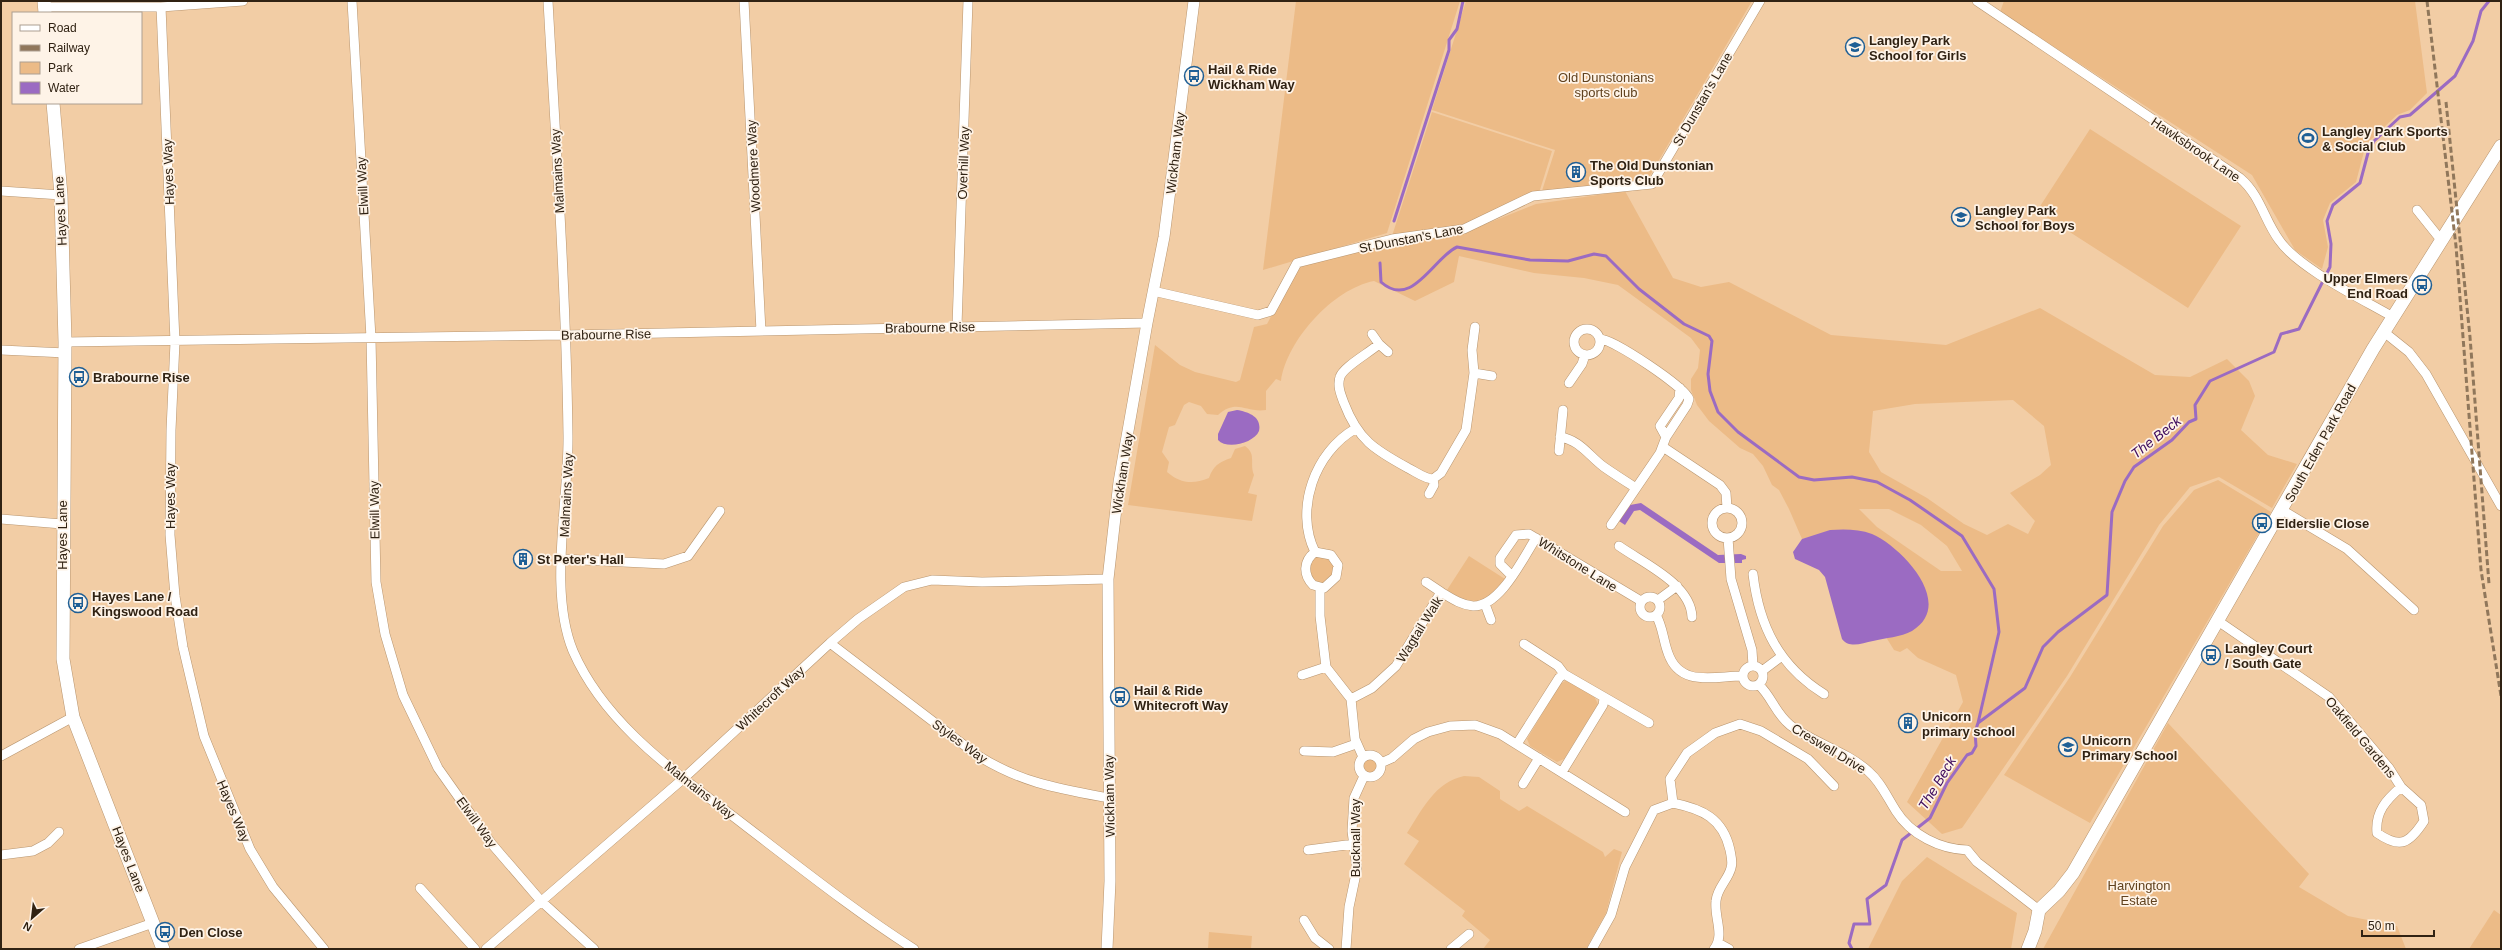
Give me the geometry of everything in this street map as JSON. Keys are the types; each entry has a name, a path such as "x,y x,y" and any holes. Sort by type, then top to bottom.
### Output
{"main road":[{"name":"Hayes Lane","path":"53,104 61,195 66,348 62,524 63,659 73,717 163,949"},
{"name":"South Eden Park Road","path":"2039,910 2059,891 2073,873 2384,332 2501,146"},
{"path":"2028,949 2037,924 2039,910"}],"street":[{"path":"44,7 161,7 243,1"},
{"name":"Elwill Way","path":"352,1 371,338 376,582 384,634 403,695 438,768 491,843 541,900 594,949"},
{"name":"Malmains Way","path":"548,1 566,335 568,439 562,559 562,614 573,650 591,685 618,719 645,747 796,864 914,949"},
{"name":"Woodmere Way","path":"744,1 762,332"},
{"name":"Overhill Way","path":"957,326 968,1"},
{"name":"Wickham Way","path":"1107,949 1110,913 1108,579 1119,482 1146,323 1164,237 1194,1"},
{"name":"St Dunstan's Lane","path":"1153,291 1258,315 1271,311 1297,263 1392,240 1464,229 1533,196 1652,184 1760,1"},
{"name":"Hawksbrook Lane","path":"1977,1 2240,178 2249,186 2278,240 2294,256 2337,285 2393,317"},
{"name":"Hayes Way","path":"161,7 176,342 170,459 170,535 175,596 191,689 211,756 250,849 273,887 324,949"},
{"path":"1,191 61,195"},
{"path":"2417,210 2441,240"},
{"name":"Brabourne Rise","path":"1,350 176,342 762,332 957,326 1146,323"},
{"path":"1433,479 1441,473 1464,435 1474,373 1472,350 1475,327"},
{"path":"1583,329 1590,329 1597,334 1600,339 1600,345 1595,352 1585,355 1578,351 1574,345 1577,333 1583,329"},
{"path":"2384,332 2408,352 2426,374 2501,506"},
{"path":"1372,334 1379,344 1388,352"},
{"path":"1600,339 1612,342 1680,388 1679,398 1660,426 1666,437 1663,447 1611,525"},
{"path":"1379,344 1363,358 1344,369 1339,379 1339,389 1355,429 1378,452 1433,479"},
{"path":"1569,383 1582,364 1585,355"},
{"path":"1474,373 1492,376"},
{"path":"1559,451 1563,410"},
{"path":"1315,552 1308,537 1307,526 1309,500 1317,471 1331,447 1355,429"},
{"path":"1560,437 1569,438 1603,466 1636,488"},
{"path":"1663,447 1720,485 1726,493 1728,508"},
{"path":"1429,494 1434,484 1433,479"},
{"path":"1728,508 1739,513 1743,521 1738,534 1728,538 1716,532 1712,522 1716,513 1728,508"},
{"path":"2282,510 2347,549 2414,610"},
{"path":"562,559 664,564 677,561 688,556 720,511"},
{"path":"1,519 62,524"},
{"name":"Whitstone Lane","path":"1509,578 1499,561 1512,540 1516,536 1525,533 1536,538 1641,602"},
{"path":"1491,620 1485,604 1497,595 1536,538"},
{"path":"1728,538 1731,579 1752,650 1753,666"},
{"path":"1619,546 1668,578 1677,586 1688,602 1692,617"},
{"path":"1315,552 1326,552 1336,561 1338,569 1336,577 1327,587 1320,588 1310,582 1306,572 1308,561 1315,552"},
{"path":"1336,561 1345,556"},
{"path":"1753,574 1762,617 1782,656 1797,674 1824,694"},
{"name":"Whitecroft Way","path":"486,949 684,778 830,643 858,619 904,587 932,580 982,582 1108,579"},
{"path":"1426,582 1441,592"},
{"path":"1658,600 1677,586"},
{"path":"1320,588 1320,616 1326,667 1351,698 1356,744 1363,757"},
{"name":"Wagtail Walk","path":"1351,698 1372,688 1392,671 1441,592 1466,605 1485,604"},
{"path":"1649,597 1658,600 1660,610 1656,615 1651,617 1644,615 1640,610 1641,602 1649,597"},
{"path":"1656,615 1663,631 1670,658 1683,673 1704,679 1742,676"},
{"name":"Oakfield Gardens","path":"2218,621 2329,697 2389,768 2401,787 2421,804 2424,821 2415,835 2404,842 2391,843 2377,833 2376,821 2388,799 2401,787"},
{"name":"Styles Way","path":"830,643 977,756 1000,770 1046,787 1109,798"},
{"path":"1524,644 1558,666 1564,674 1604,699 1613,700 1649,723"},
{"path":"1762,670 1782,656"},
{"path":"1742,676 1746,668 1753,666 1762,670"},
{"path":"1302,675 1326,667"},
{"path":"1742,676 1747,685 1759,685 1764,677 1762,670"},
{"path":"1517,744 1559,678 1564,674"},
{"name":"Creswell Drive","path":"1759,685 1768,694 1775,709 1781,717 1796,729 1868,771 1900,818 1909,826 1944,848 1967,850 1977,862 2039,910"},
{"path":"1562,772 1603,705 1604,699"},
{"path":"1,756 73,717"},
{"path":"1672,803 1670,779 1687,753 1715,733 1740,724 1761,731 1808,759 1834,786"},
{"path":"1381,763 1392,758 1421,735 1450,726 1482,727 1517,744 1625,812"},
{"path":"1304,751 1333,752 1356,744"},
{"path":"1373,755 1381,763 1381,769 1377,776 1369,778 1364,776 1358,768 1363,757 1373,755"},
{"path":"1522,784 1539,758"},
{"name":"Bucknall Way","path":"1346,949 1349,907 1357,869 1354,844 1354,798 1364,776"},
{"path":"1592,949 1611,915 1625,867 1654,810 1672,803 1691,807 1712,818 1722,827 1727,837 1732,866 1716,898 1720,934 1716,946 1729,949"},
{"path":"1,855 33,851 48,843 59,832"},
{"path":"1308,850 1354,844"},
{"path":"420,888 475,949"},
{"path":"1304,920 1314,938 1329,949"},
{"path":"79,949 153,923"},
{"path":"1450,949 1469,934"}],"green space":[{"path":"1296,1 1460,1 1387,233 1263,270"},
{"name":"Old Dunstonians sports club","path":"1466,1 1752,1 1645,184 1541,194 1555,150 1432,110"},
{"path":"2004,1 2415,1 2427,93 2410,110 2397,115 2366,144 2356,182 2330,203 2323,220 2328,247 2322,269 2295,250 2252,175 2000,12"},
{"path":"1432,112 1552,151 1539,193 1462,227 1392,236"},
{"path":"2090,129 2241,226 2188,308 2037,211"},
{"path":"1625,191 1673,278 1701,287 1729,282 1831,335 1946,345 2040,308 2155,375 2190,377 2227,359 2249,381 2255,396 2241,430 2268,455 2297,464 2272,508 2219,477 2190,487 2159,525 2067,676 1962,828 1942,834 1907,802 1963,702 1956,675 1918,658 1907,648 1900,652 1894,650 1822,534 1802,539 1779,490 1772,485 1763,466 1753,454 1740,448 1709,421 1697,405 1691,390 1691,379 1698,368 1700,350 1691,338 1618,285 1584,278 1534,273 1459,256 1454,282 1415,301 1374,281 1358,286 1343,294 1328,305 1302,333 1292,349 1285,365 1281,381 1276,379 1266,391 1266,410 1231,407 1218,415 1207,414 1201,406 1189,402 1184,405 1175,425 1169,427 1162,452 1169,462 1167,472 1182,481 1197,482 1209,478 1212,470 1223,461 1231,458 1235,449 1245,446 1249,449 1252,456 1254,475 1248,493 1257,495 1252,521 1128,505 1155,345 1180,365 1195,372 1236,382 1240,380 1254,327 1267,324 1299,265 1394,243 1463,233 1536,204","holes":["2013,400 2044,426 2051,465 2040,475 2010,493 2035,521 2028,534 2008,524 1987,535 1964,524 1927,498 1881,472 1869,452 1873,411 1915,404","1859,509 1889,509 1921,525 1947,546 1962,571 1941,571 1877,527"]},
{"path":"2218,480 2271,512 2090,823 2004,775 2070,677 2163,526 2194,490"},
{"path":"1318,555 1331,558 1335,570 1327,583 1316,583 1310,575 1311,561"},
{"path":"1469,556 1505,579 1492,594 1479,601 1465,599 1447,590"},
{"path":"1567,680 1594,696 1598,704 1564,759 1557,762 1530,746 1527,739 1560,684"},
{"name":"Harvington Estate","path":"2168,723 2309,874 2299,887 2348,916 2397,926 2406,949 2043,949"},
{"path":"1370,759 1377,764 1378,767 1373,774 1370,775 1363,770 1362,767 1367,760"},
{"path":"1464,776 1479,777 1500,791 1500,799 1519,811 1527,806 1603,852 1605,857 1614,849 1622,852 1606,913 1586,949 1483,949 1490,940 1462,916 1465,911 1404,864 1419,841 1407,833 1424,806 1445,784"},
{"path":"1927,857 2017,913 2011,949 1868,949 1902,881"},
{"path":"2494,910 2501,915 2501,949 2469,949"},
{"path":"1209,932 1252,936 1251,949 1208,949"}],"water":[{"path":"1237,410 1254,416 1259,422 1259,431 1252,439 1240,444 1234,445 1222,443 1218,440 1218,434 1228,412"},
{"path":"1641,503 1718,555 1741,554 1746,556 1746,559 1742,560 1742,563 1719,563 1640,510 1634,511 1625,525 1619,521 1630,505"},
{"path":"1830,530 1862,531 1872,534 1897,551 1920,577 1927,592 1929,606 1924,620 1912,631 1898,636 1852,645 1845,642 1842,639 1825,577 1819,570 1795,559 1793,552 1802,539"}],"waterway":[{"path":"1394,221 1449,50 1449,40 1457,29 1463,1"},
{"name":"The Beck","path":"1852,949 1849,943 1854,924 1870,924 1867,899 1886,885 1902,840 1930,818 1947,783 1967,755 1972,753 1976,746 1975,732 1978,723 2025,688 2043,647 2058,632 2107,595 2112,512 2125,481 2134,467 2172,440 2189,422 2196,419 2195,405 2210,381 2274,352 2281,334 2299,329 2330,267 2331,244 2327,221 2333,205 2360,183 2368,153 2374,141 2400,117 2410,115 2455,76 2473,41 2481,11 2489,1"},
{"path":"1380,263 1381,282 1392,289 1403,290 1413,286 1422,279 1448,253 1457,247 1530,260 1568,261 1594,254 1606,256 1639,289 1684,324 1709,336 1712,341 1708,374 1710,391 1718,412 1738,432 1799,477 1814,480 1852,477 1877,482 1910,500 1962,536 1994,589 1999,632 1978,723"}],"railway":[{"path":"2427,1 2456,246 2481,570 2501,696"},
{"path":"2446,102 2470,337 2489,584"}],"place":[{"name":"Langley Park School for Girls","path":"1855,47"},
{"name":"Hail & Ride Wickham Way","path":"1194,76"},
{"name":"Langley Park Sports & Social Club","path":"2308,138"},
{"name":"The Old Dunstonian Sports Club","path":"1576,172"},
{"name":"Langley Park School for Boys","path":"1961,217"},
{"name":"Upper Elmers End Road","path":"2422,285"},
{"name":"Brabourne Rise","path":"79,377"},
{"name":"Elderslie Close","path":"2262,523"},
{"name":"St Peter's Hall","path":"523,559"},
{"name":"Hayes Lane / Kingswood Road","path":"78,603"},
{"name":"Langley Court / South Gate","path":"2211,655"},
{"name":"Hail & Ride Whitecroft Way","path":"1120,697"},
{"name":"Unicorn primary school","path":"1908,723"},
{"name":"Unicorn Primary School","path":"2068,747"},
{"name":"Den Close","path":"165,932"}]}
